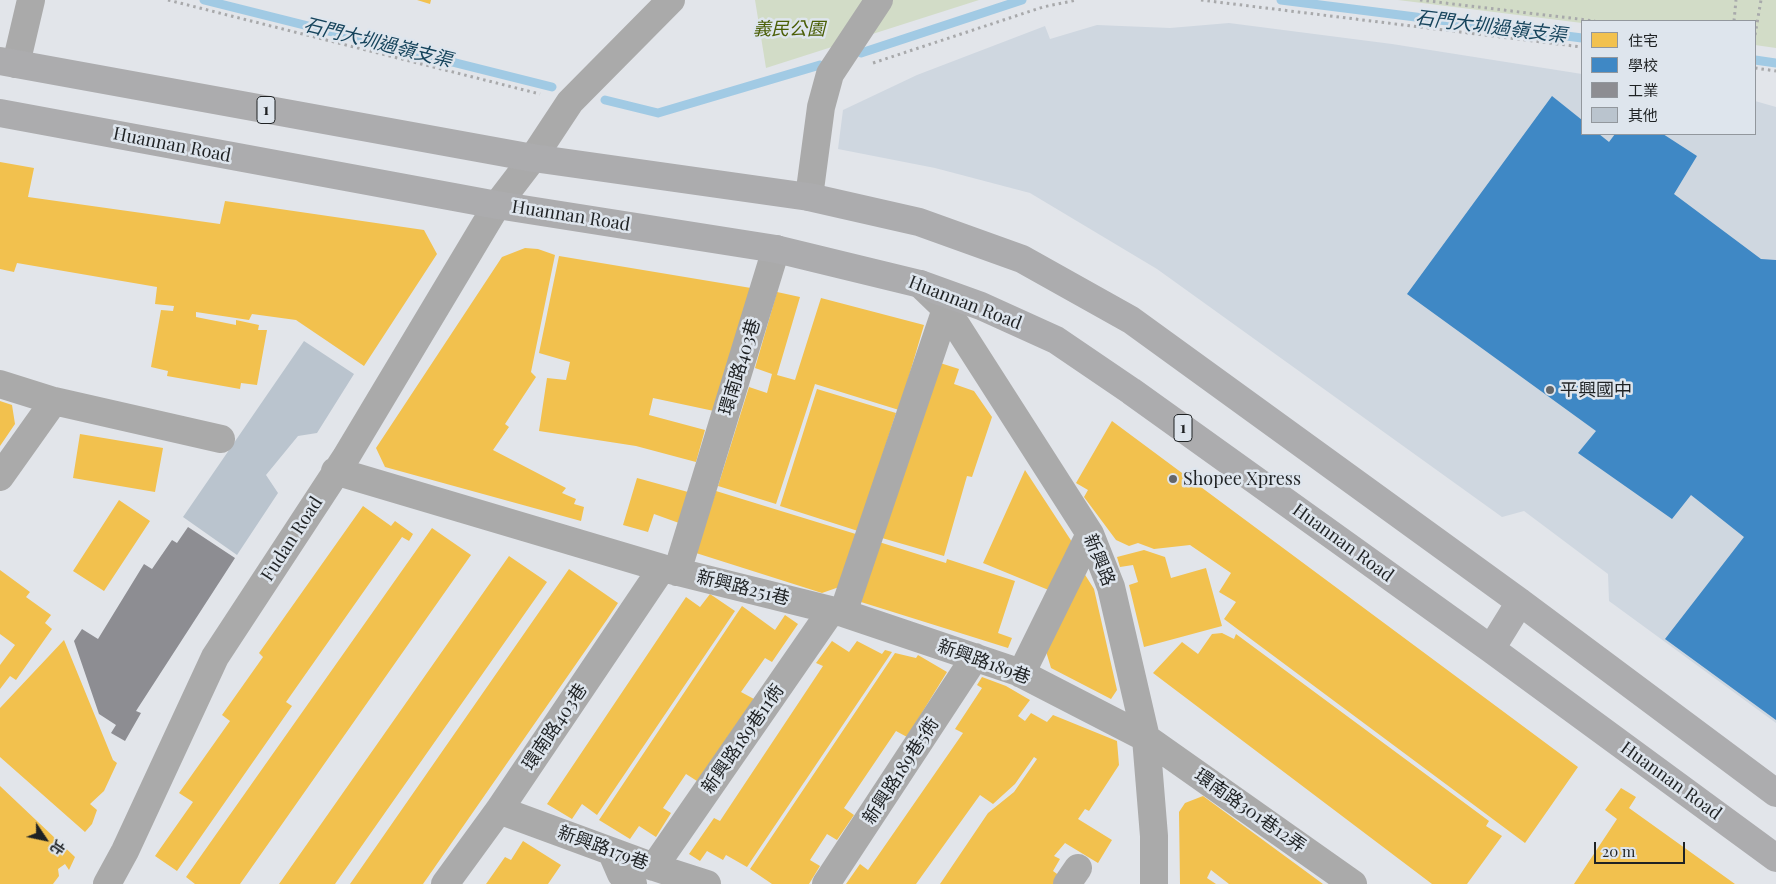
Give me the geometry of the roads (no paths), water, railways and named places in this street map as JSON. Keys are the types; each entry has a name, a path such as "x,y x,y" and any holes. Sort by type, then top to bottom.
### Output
{"main road":[{"name":"1","path":"8,62 532,158 809,197 919,222 1022,259 1131,320 1520,602 1776,793"},
{"name":"Huannan Road","path":"0,113 497,205 776,249 920,284 981,306 1056,340 1139,396 1776,858"},
{"path":"1490,649 1520,602"}],"street":[{"path":"8,62 31,0"},
{"name":"Fudan Road","path":"107,884 125,851 215,657 351,449 497,205 570,102 671,0"},
{"path":"809,197 821,107 830,74 879,0"},
{"name":"環南路403巷","path":"445,884 670,570 776,249"},
{"name":"新興路","path":"920,284 946,309 1090,534 1111,587 1146,738 1154,836 1154,884"},
{"path":"837,612 946,309"},
{"path":"0,384 54,401 221,439"},
{"path":"0,477 54,401"},
{"name":"新興路251巷","path":"335,471 670,570 837,612"},
{"path":"1021,674 1090,534"},
{"name":"新興路189巷","path":"837,612 1021,674 1146,738"},
{"name":"新興路189巷11衖","path":"654,867 837,612"},
{"name":"新興路189巷5衖","path":"826,884 975,657"},
{"name":"環南路301巷12弄","path":"1146,738 1353,884"},
{"name":"新興路179巷","path":"499,810 654,867 707,884"},
{"path":"611,851 621,874 633,884"}],"waterway":[{"name":"石門大圳過嶺支渠","path":"204,0 552,87"},
{"name":"石門大圳過嶺支渠","path":"861,53 1022,0"},
{"name":"石門大圳過嶺支渠","path":"1281,0 1581,38"},
{"name":"石門大圳過嶺支渠","path":"1756,60 1776,63"},
{"name":"石門大圳過嶺支渠","path":"605,100 658,113 820,65"}],"place":[{"name":"平興國中","path":"1550,390"},
{"name":"Shopee Xpress","path":"1173,479"}],"park label":[{"name":"義民公園","path":"789,29"}]}
